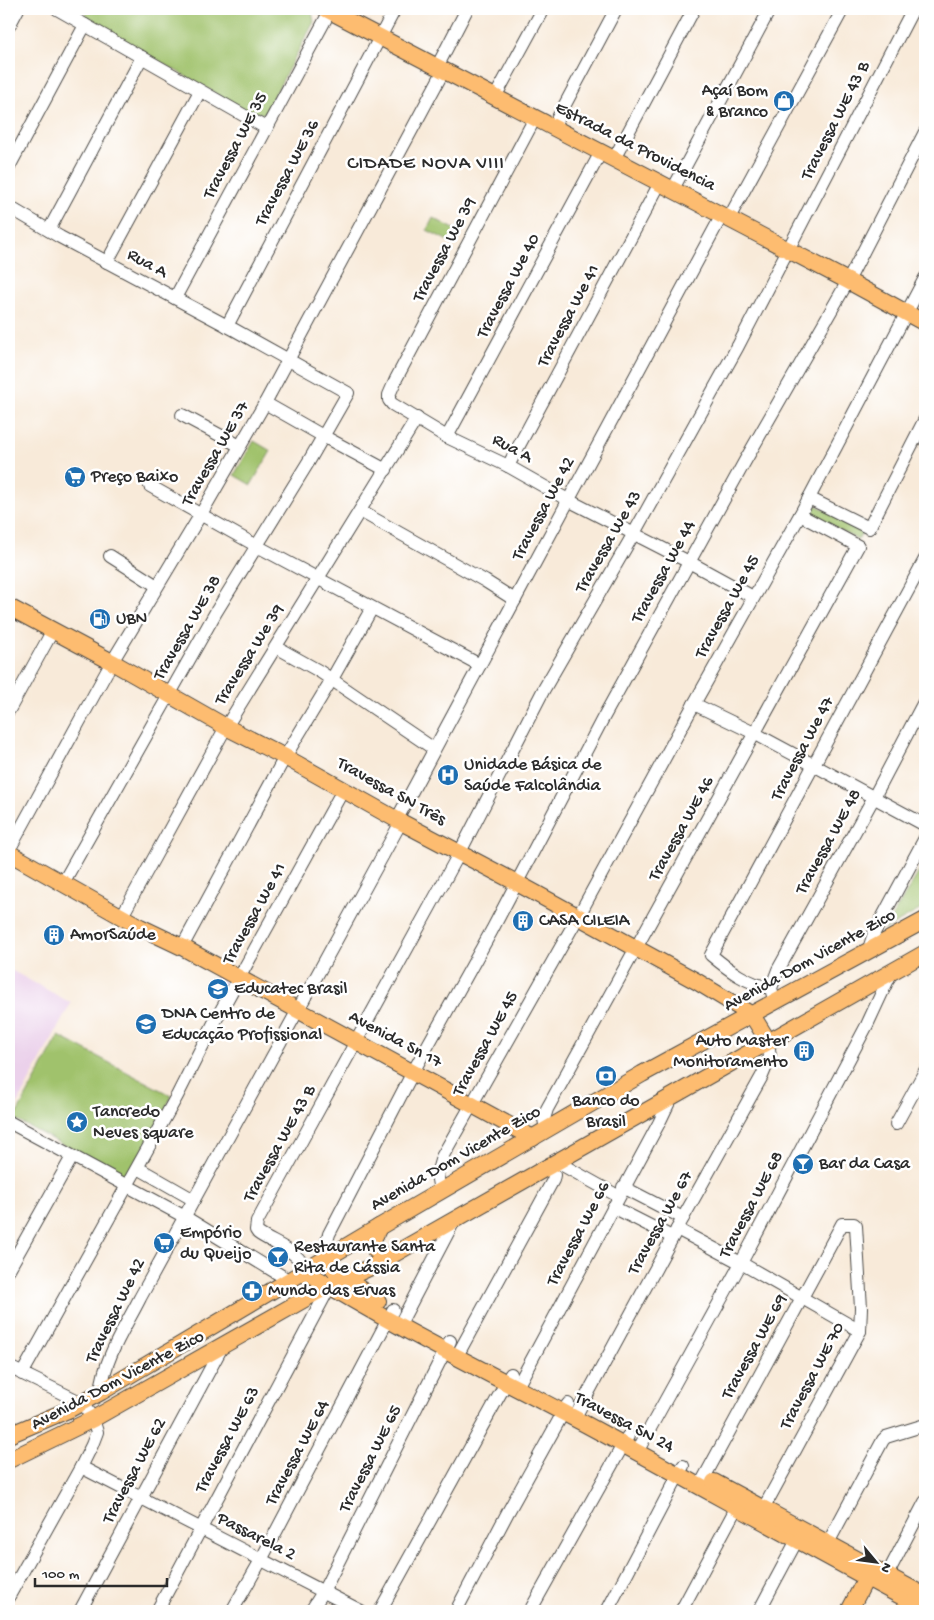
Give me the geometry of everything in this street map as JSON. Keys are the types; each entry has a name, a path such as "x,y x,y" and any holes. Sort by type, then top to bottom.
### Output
{"main road":[{"name":"Estrada da Providencia","path":"328,10 667,186 925,323"},
{"name":"Travessa SN Três","path":"9,606 226,727 517,883 696,982 752,1016"},
{"name":"Avenida Sn 17","path":"9,852 122,916 472,1105 539,1134"},
{"name":"Avenida Dom Vicente Zico","path":"9,1435 82,1403 642,1074 752,1016 773,995 868,952 925,920"},
{"path":"752,1016 767,1039 925,953"},
{"name":"Avenida Dom Vicente Zico","path":"9,1460 93,1419 337,1282 391,1256 672,1096 686,1080 767,1039"},
{"path":"379,1227 373,1240 375,1250 383,1255 391,1256"},
{"name":"Travessa SN 24","path":"326,1259 337,1282"},
{"name":"Travessa SN 24","path":"305,1271 337,1282 396,1318 739,1502 797,1540 869,1572 887,1576 925,1596"},
{"name":"Travessa SN 24","path":"760,1514 828,1543 925,1609"},
{"path":"849,1611 869,1572"}],"street":[{"path":"9,26 18,9"},
{"path":"57,9 266,128"},
{"name":"Travessa WE 36","path":"227,326 395,9"},
{"name":"Travessa WE 37","path":"9,852 112,662 201,514 288,361 440,69 467,9"},
{"path":"495,97 543,9"},
{"path":"553,127 616,9"},
{"name":"Travessa We 40","path":"448,437 607,155 694,9"},
{"name":"Travessa We 41","path":"508,466 770,9"},
{"name":"Travessa We 42","path":"399,821 434,749 568,500 843,9"},
{"name":"Travessa WE 43 B","path":"789,250 914,9"},
{"name":"Travessa WE 35","path":"175,298 328,10"},
{"path":"9,167 85,25"},
{"path":"49,230 142,57"},
{"path":"107,262 200,91"},
{"name":"Travessa We 39","path":"389,400 389,395 400,371 535,118"},
{"name":"Travessa We 44","path":"517,883 602,720 848,281 925,132"},
{"name":"Rua A","path":"9,207 348,393"},
{"name":"Travessa We 43","path":"460,852 544,689 734,355 789,250"},
{"name":"Travessa We 45","path":"578,917 753,597 800,515 908,314 925,278"},
{"name":"Travessa WE 38","path":"64,883 216,612 348,393"},
{"name":"Rua A","path":"389,400 392,404 448,437 508,466 633,535 689,562 753,597"},
{"path":"265,403 386,470"},
{"path":"182,415 240,446"},
{"name":"Travessa We 39","path":"122,916 226,727 417,418"},
{"path":"809,498 869,528 925,419"},
{"path":"150,486 257,546 480,665"},
{"path":"360,511 515,600"},
{"name":"Travessa WE 46","path":"539,1134 547,1109 858,546 800,515"},
{"path":"110,556 157,586"},
{"name":"Travessa We 47","path":"773,995 742,978 711,955 921,577 925,559"},
{"path":"182,948 285,757 372,608"},
{"path":"9,710 52,630"},
{"path":"276,647 332,679 434,749"},
{"name":"Travessa WE 48","path":"773,995 778,970 874,797 925,700"},
{"path":"694,704 754,732 925,825"},
{"name":"Travessa We 41","path":"127,1187 343,790"},
{"path":"298,1010 399,821"},
{"path":"868,952 874,933 925,838"},
{"path":"356,1042 460,852"},
{"path":"326,1259 325,1249 329,1234 413,1072 517,883"},
{"name":"Travessa WE 45","path":"440,1192 437,1174 439,1164 578,917"},
{"name":"Travessa WE 68","path":"530,1611 741,1263 863,1033 892,971"},
{"name":"Travessa We 42","path":"101,1392 102,1381 108,1362 298,1010"},
{"name":"Travessa We 67","path":"456,1611 677,1228 762,1076 770,1057 767,1039"},
{"name":"Travessa WE 43 B","path":"305,1271 298,1257 258,1232 256,1225 356,1042"},
{"path":"896,1124 925,1071"},
{"name":"Travessa We 66","path":"513,1381 618,1197 672,1096"},
{"path":"10,1125 185,1217 290,1281"},
{"path":"9,1269 72,1157"},
{"path":"553,1164 677,1228 860,1331"},
{"path":"454,1349 553,1180 553,1164"},
{"path":"138,1168 194,1200"},
{"path":"22,1374 127,1187"},
{"path":"618,1197 677,1228"},
{"name":"Travessa WE 64","path":"232,1611 396,1318 454,1221"},
{"name":"Travessa WE 70","path":"760,1514 860,1331 861,1315 856,1226 849,1223 842,1224"},
{"name":"Travessa WE 69","path":"702,1482 842,1224"},
{"name":"Travessa WE 63","path":"158,1611 337,1282"},
{"name":"Travessa WE 62","path":"80,1611 222,1347"},
{"name":"Travessa WE 65","path":"322,1592 454,1349"},
{"path":"9,1367 82,1403 93,1419 96,1432 95,1439 81,1467 9,1596"},
{"path":"380,1611 513,1381"},
{"path":"828,1543 883,1440 886,1437 925,1425"},
{"name":"Passarela 2","path":"81,1467 361,1611"},
{"path":"606,1611 681,1471"},
{"path":"681,1611 739,1502"},
{"path":"887,1576 925,1502"},
{"path":"759,1611 797,1540"},
{"path":"311,1611 322,1592"}],"shaded area":[{"path":"9,969 71,1003 14,1110 9,1107"},
{"name":"Educatec Brasil","path":"216,976 229,984 219,1001 206,994"}],"green space":[{"path":"89,9 306,9 312,12 314,22 265,113 253,115 84,18"},
{"path":"433,218 458,231 452,243 427,230"},
{"path":"254,441 271,451 251,485 234,475"},
{"path":"812,503 863,530 858,540 808,513"},
{"path":"920,870 925,872 925,907 884,930"},
{"path":"59,1036 172,1096 127,1179 14,1119"}],"place":[{"name":"Açaí Bom & Branco","path":"784,101"},
{"name":"Preço Baixo","path":"75,477"},
{"name":"UBN","path":"100,619"},
{"name":"Unidade Básica de Saúde Falcolândia","path":"448,775"},
{"name":"CASA CILEIA","path":"523,921"},
{"name":"AmorSaúde","path":"54,935"},
{"name":"Educatec Brasil","path":"218,989"},
{"name":"DNA Centro de Educação Profissional","path":"146,1024"},
{"name":"Auto Master Monitoramento","path":"804,1051"},
{"name":"Banco do Brasil","path":"606,1076"},
{"name":"Tancredo Neves square","path":"77,1122"},
{"name":"Bar da Casa","path":"803,1164"},
{"name":"Empório du Queijo","path":"164,1243"},
{"name":"Restaurante Santa Rita de Cássia","path":"278,1257"},
{"name":"Mundo das Ervas","path":"252,1291"}],"district":[{"name":"CIDADE NOVA VIII","path":"426,164"}]}
